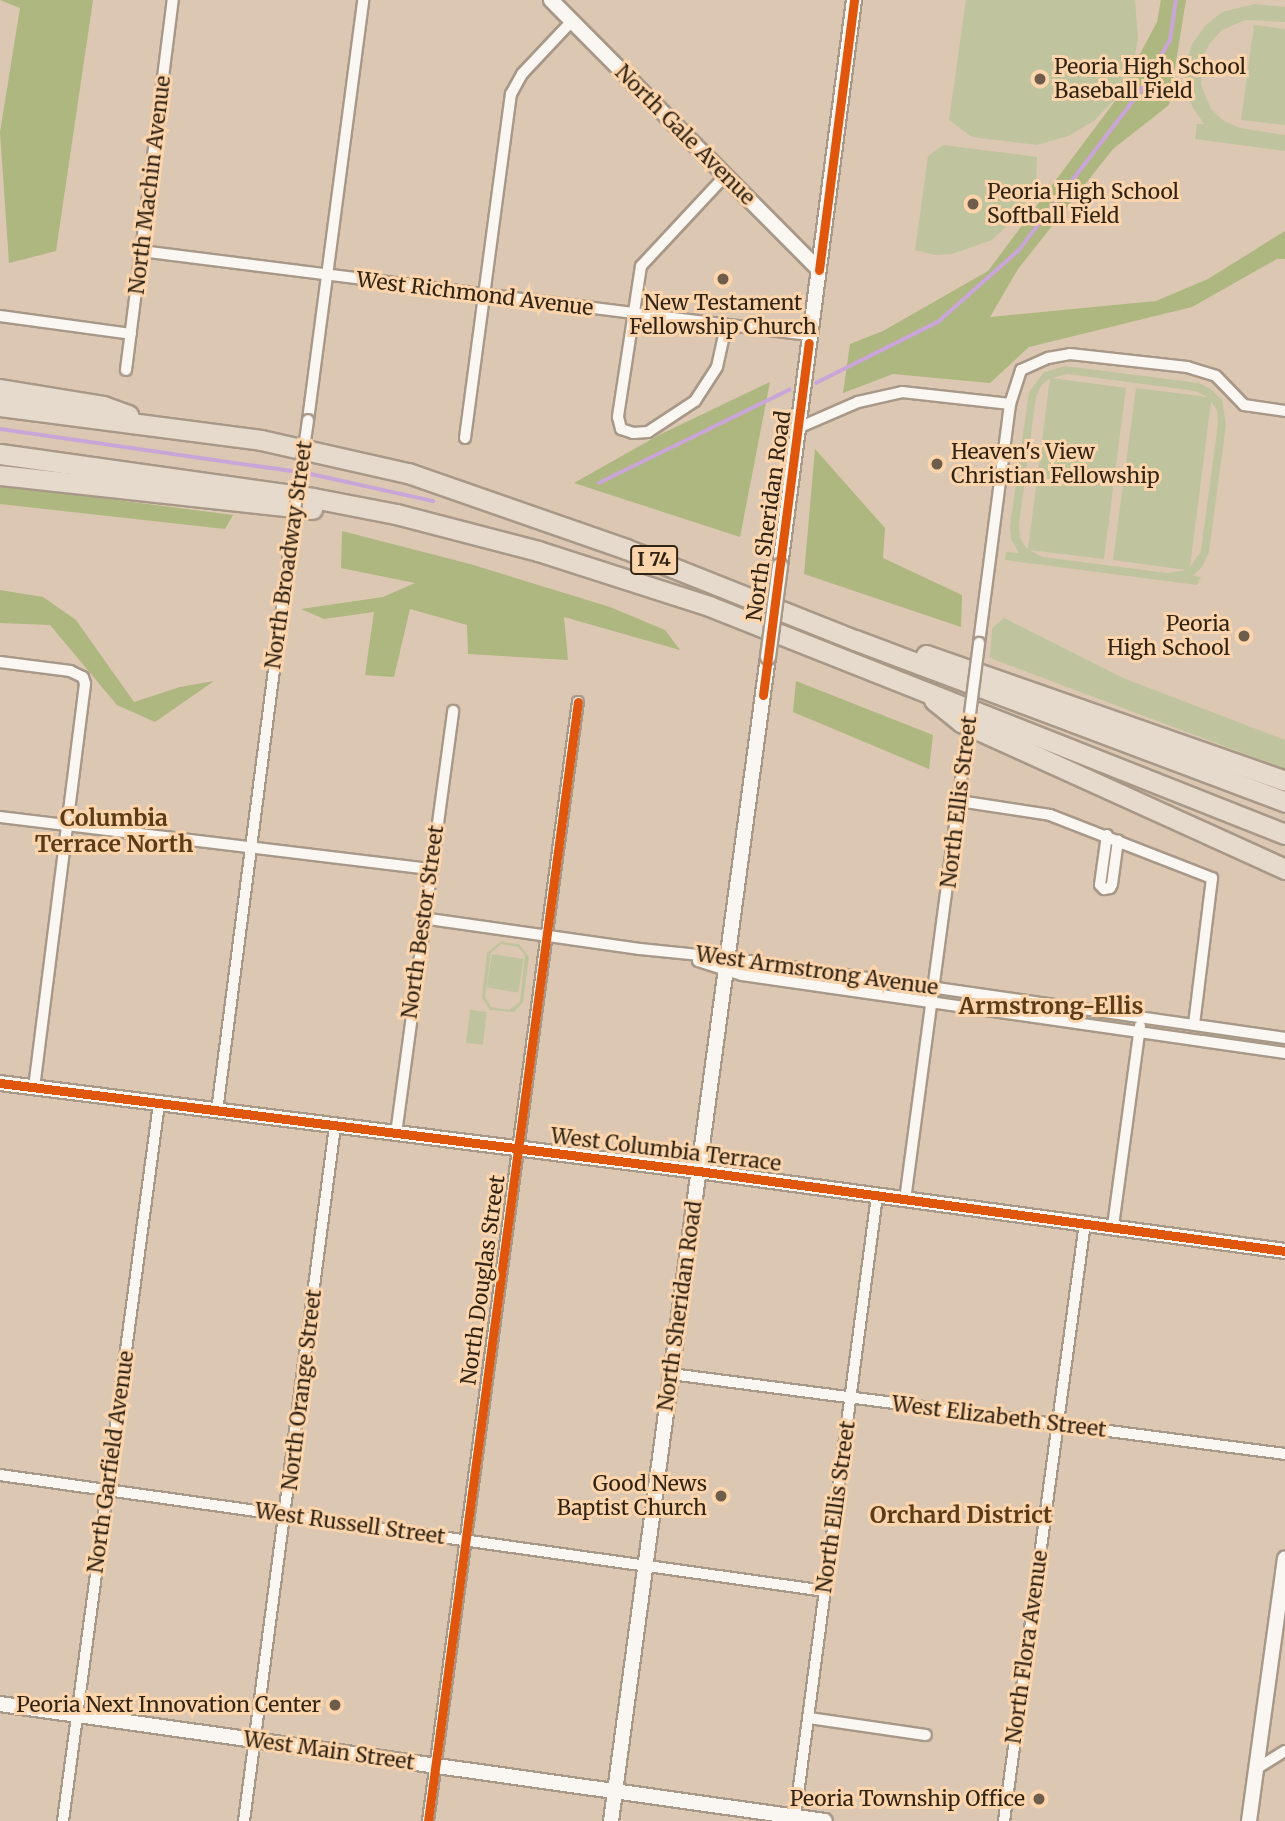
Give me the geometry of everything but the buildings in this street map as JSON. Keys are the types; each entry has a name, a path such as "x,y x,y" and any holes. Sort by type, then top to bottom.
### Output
{"highway":[{"path":"0,389 103,406 155,426"},
{"name":"I 74","path":"0,406 261,440 408,474 626,550 855,640 1285,802"},
{"name":"I 74","path":"0,454 313,498 396,514 538,551 681,595 1285,834"},
{"path":"0,475 285,507 396,514"},
{"path":"855,640 942,659 1285,781"},
{"path":"923,690 961,722 1285,869"}],"main road":[{"name":"North Gale Avenue","path":"551,0 819,270"},
{"name":"North Sheridan Road","path":"611,1821 728,964 854,0"},
{"name":"West Columbia Terrace","path":"0,1083 698,1171 1285,1251"},
{"path":"1250,1821 1285,1558"},
{"name":"West Main Street","path":"0,1704 825,1821"}],"street":[{"name":"North Machin Avenue","path":"126,370 173,0"},
{"name":"North Broadway Street","path":"217,1111 363,0"},
{"path":"465,438 510,94 522,74 572,21"},
{"path":"725,176 643,261 632,314 618,419 623,431 648,432 695,401 708,385 720,362 726,326"},
{"name":"West Richmond Avenue","path":"141,251 809,335"},
{"path":"0,316 131,334"},
{"path":"798,428 858,402 894,393 918,391 1010,404 1021,370 1048,358 1079,354 1203,370 1216,376 1239,402 1285,411"},
{"name":"North Ellis Street","path":"905,1200 1010,404"},
{"path":"0,662 69,671 83,677 85,686 34,1087"},
{"name":"North Douglas Street","path":"428,1821 578,702"},
{"name":"North Bestor Street","path":"396,1133 422,918 453,711"},
{"path":"959,801 1040,813 1107,835 1212,878 1194,1024"},
{"path":"0,817 429,869"},
{"path":"1107,835 1100,885 1104,888 1110,888 1112,884 1118,840"},
{"name":"West Armstrong Avenue","path":"422,918 640,949 707,962 934,988 1285,1038"},
{"name":"West Armstrong Avenue","path":"728,964 742,975 1285,1053"},
{"path":"1113,1226 1141,1017"},
{"name":"North Garfield Avenue","path":"63,1821 159,1103"},
{"name":"North Orange Street","path":"244,1821 335,1126"},
{"name":"North Ellis Street","path":"795,1817 877,1196"},
{"name":"North Flora Avenue","path":"1004,1821 1085,1223"},
{"name":"West Elizabeth Street","path":"671,1374 1285,1454"},
{"name":"West Russell Street","path":"0,1475 825,1591"},
{"path":"809,1718 926,1735"},
{"path":"1256,1769 1285,1751"}],"green space":[{"path":"0,0 93,0 56,251 9,263 0,132 20,8"},
{"name":"Peoria High School Baseball Field","path":"966,0 1135,0 1138,38 1134,60 1115,99 1094,121 1068,136 1037,145 972,137 949,120"},
{"path":"1161,0 1186,0 1169,105 1113,149 1018,269 990,317 1156,301 1208,279 1285,231 1285,259 1277,259 1192,307 1029,347 990,383 893,374 843,393 850,344 883,331 988,271 1115,101 1157,22"},
{"path":"1255,4 1285,7 1285,22 1246,20 1222,30 1210,43 1202,58 1201,85 1211,109 1224,121 1240,128 1285,135 1285,151 1195,139 1197,124 1204,124 1193,108 1185,87 1185,65 1192,44 1205,26 1222,12"},
{"path":"1254,25 1285,29 1285,125 1241,120"},
{"name":"Peoria High School Softball Field","path":"943,145 1037,157 1036,180 1021,212 992,240 952,254 935,255 915,250 928,156"},
{"path":"1065,366 1199,383 1211,389 1222,400 1226,425 1209,552 1202,567 1193,576 1201,577 1197,585 1005,560 1006,552 1019,553 1011,539 1010,526 1029,392 1044,372","holes":["1068,374 1195,391 1208,397 1136,388 1113,560 1186,570 1167,573 1043,557 1029,550 1104,559 1126,388 1052,378","1050,378 1028,549 1027,549 1020,538 1019,524 1036,397 1041,386","1211,402 1217,410 1218,423 1201,551 1190,567"]},
{"path":"770,382 740,537 574,483 659,435"},
{"path":"815,449 885,528 883,558 962,595 961,627 804,574"},
{"path":"0,485 233,515 225,529 0,504"},
{"path":"342,531 470,564 610,607 665,630 680,650 564,617 568,660 468,654 467,625 410,609 394,677 365,675 374,612 324,619 301,609 383,597 415,583 341,568"},
{"path":"0,590 43,597 76,620 134,702 180,687 214,681 155,722 117,705 50,625 0,623"},
{"path":"1004,618 1123,678 1285,740 1285,769 990,658 992,628"},
{"path":"796,681 933,735 929,769 793,712"},
{"path":"500,942 519,944 529,957 523,1002 514,1012 490,1010 482,998 487,953","holes":["501,944 518,947 525,955 520,1002 509,1010 491,1007 485,997 491,953"]},
{"path":"492,954 524,959 518,993 487,988"},
{"path":"470,1010 487,1012 483,1045 466,1043"}],"waterway":[{"path":"816,383 938,322 1019,250 1140,92 1170,40 1176,0"},
{"path":"599,483 789,390"},
{"path":"0,429 311,474 433,501"}],"cycle path":[{"path":"819,270 854,0"},
{"path":"763,695 809,343"},
{"path":"428,1821 578,702"},
{"path":"0,1083 698,1171 1285,1251"}],"place":[{"name":"Peoria High School Baseball Field","path":"1040,79"},
{"name":"Peoria High School Softball Field","path":"973,204"},
{"name":"New Testament Fellowship Church","path":"723,279"},
{"name":"Heaven's View Christian Fellowship","path":"937,464"},
{"name":"Peoria High School","path":"1244,636"},
{"name":"Good News Baptist Church","path":"721,1496"},
{"name":"Peoria Next Innovation Center","path":"335,1705"},
{"name":"Peoria Township Office","path":"1039,1799"}],"district":[{"name":"Columbia Terrace North","path":"114,831"},
{"name":"Armstrong-Ellis","path":"1051,1006"},
{"name":"Orchard District","path":"961,1515"}]}
